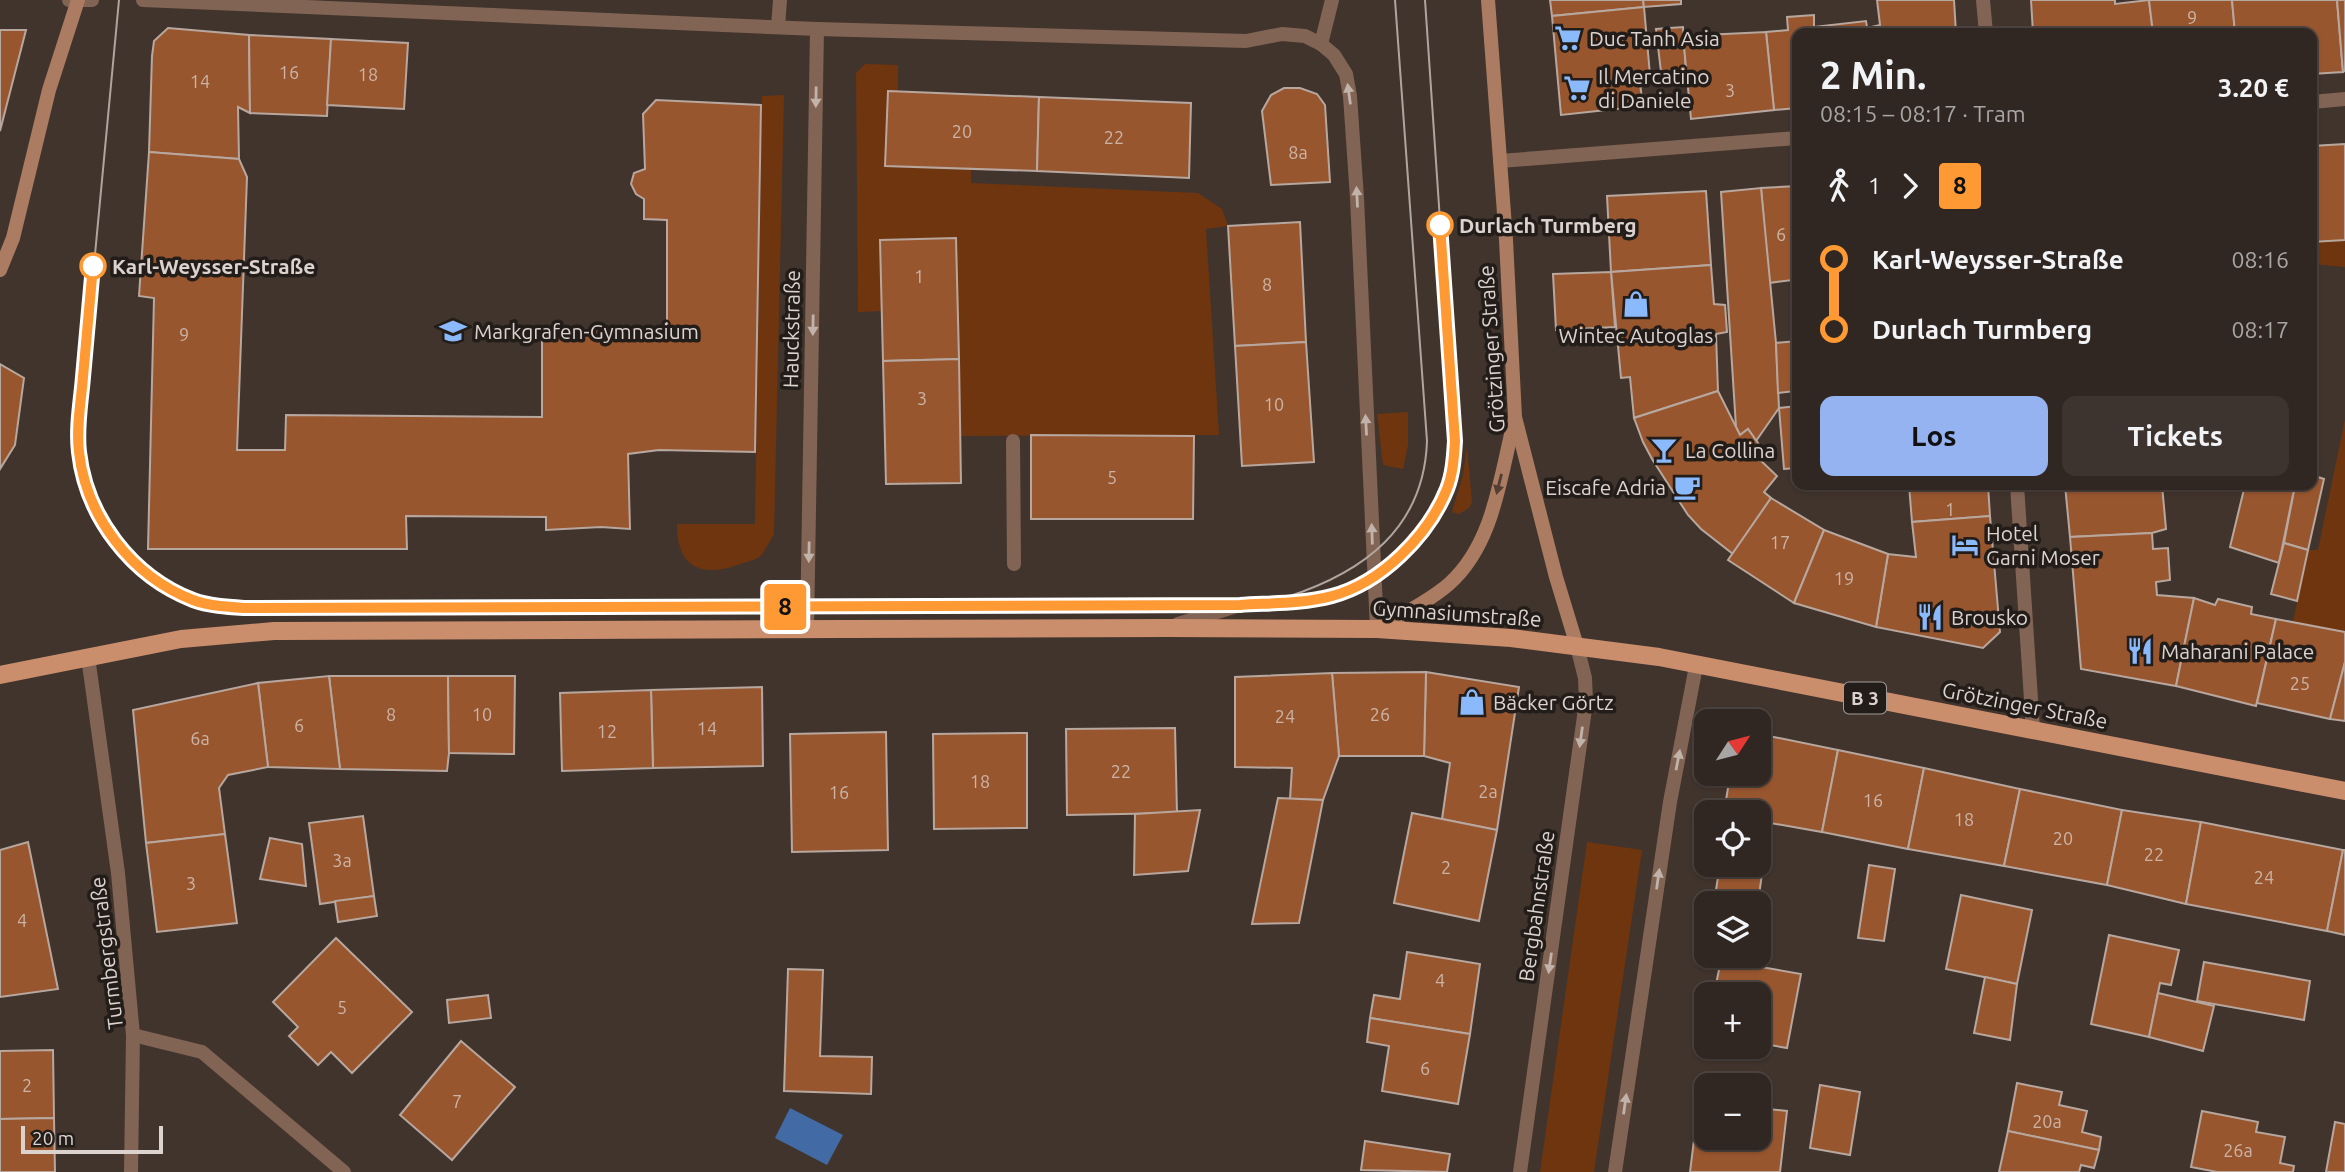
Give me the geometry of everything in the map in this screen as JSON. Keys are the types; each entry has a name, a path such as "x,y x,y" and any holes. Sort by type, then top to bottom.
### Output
{"main road":[{"path":"0,270 13,238 49,90 78,0"},
{"name":"Grötzinger Straße","path":"1488,0 1515,417 1556,577 1577,646"},
{"path":"1377,629 1423,603 1449,584 1464,568 1477,548 1491,515 1515,417"},
{"name":"Gymnasiumstraße","path":"0,675 181,639 274,631 1377,629 1511,638 1659,657 1696,666"},
{"name":"Grötzinger Straße","path":"1696,666 2345,792"}],"street":[{"path":"69,0 92,0"},
{"path":"143,0 316,4 817,29 1246,41 1282,34 1304,36 1321,44 1334,55 1346,75 1350,96 1377,629"},
{"path":"778,27 780,0"},
{"path":"1321,44 1332,0"},
{"path":"1983,0 1986,28"},
{"name":"Hauckstraße","path":"807,630 817,29"},
{"path":"2317,102 2345,99"},
{"path":"1500,161 1792,138"},
{"path":"1013,441 1014,564"},
{"path":"2017,490 2034,730"},
{"path":"1167,628 1240,605"},
{"name":"Bergbahnstraße","path":"1520,1172 1586,702 1585,678 1577,646"},
{"name":"Turmbergstraße","path":"88,657 118,873 134,1035 202,1052 344,1172"},
{"path":"1615,1172 1670,802 1696,666"},
{"path":"131,1172 134,1035"}],"shaded area":[{"path":"865,64 898,65 898,92 888,91 885,166 971,169 971,183 1198,193 1222,209 1228,226 1206,229 1219,435 960,436 956,239 882,311 858,312 856,73"},
{"path":"784,95 774,534 757,558 724,569 702,569 686,559 681,550 677,524 755,524 762,96"},
{"path":"2345,240 2345,267 2317,264 2317,242"},
{"path":"1408,412 1408,445 1403,469 1383,465 1377,414"},
{"path":"2345,419 2345,632 2293,622 2308,550 2318,550"},
{"path":"1467,447 1472,502 1469,508 1459,514 1452,512 1463,475"},
{"path":"1587,842 1642,850 1594,1172 1540,1172"}],"water":[{"path":"790,1108 843,1135 827,1165 775,1138"}],"building":[{"path":"1550,0 1643,0 1644,7 1552,16"},
{"path":"1643,0 1681,0 1681,4 1644,7"},
{"path":"1877,0 1954,0 1956,28 1867,28 1880,25"},
{"path":"2031,0 2115,0 2115,4 2149,0 2152,28 2033,28"},
{"path":"2149,0 2232,0 2235,28 2152,28"},
{"path":"2232,0 2337,0 2343,72 2317,74 2317,28 2235,28"},
{"path":"2337,0 2345,0 2343,72"},
{"path":"1644,7 1650,75 1639,76 1643,106 1561,115 1552,16"},
{"path":"1814,15 1814,27 1866,21 1867,28 1792,28 1792,108 1774,110 1766,32 1788,30 1787,17"},
{"path":"1683,27 1686,70 1661,72 1656,29"},
{"path":"168,28 249,35 250,113 238,107 239,159 149,152 154,41"},
{"path":"0,30 26,30 0,131"},
{"path":"1766,32 1774,110 1691,119 1683,36"},
{"path":"249,35 331,39 327,116 250,113"},
{"path":"331,39 408,43 404,109 327,105"},
{"path":"1284,88 1300,88 1317,94 1325,105 1330,182 1271,185 1262,111 1271,95"},
{"path":"888,91 1039,97 1037,171 885,166"},
{"path":"1039,97 1191,103 1189,178 1037,171"},
{"path":"656,100 761,105 755,452 659,450 628,454 630,529 601,527 546,530 546,517 406,516 407,549 148,549 154,298 139,296 149,152 239,159 247,177 237,450 285,450 286,415 542,417 542,329 667,330 667,220 644,219 644,199 636,194 631,184 634,173 645,169 643,114"},
{"path":"2345,144 2345,240 2317,242 2317,146"},
{"path":"1792,186 1792,280 1769,283 1761,188"},
{"path":"1761,188 1776,343 1779,408 1756,441 1748,429 1740,435 1736,427 1721,192"},
{"path":"1706,191 1711,265 1611,272 1607,196"},
{"path":"1300,222 1306,342 1235,346 1228,226"},
{"path":"956,238 959,359 883,361 880,240"},
{"path":"1711,265 1714,304 1725,305 1727,332 1716,334 1718,391 1634,418 1630,377 1621,378 1611,272"},
{"path":"1611,272 1615,327 1556,330 1553,274"},
{"path":"1792,341 1792,391 1778,393 1776,343"},
{"path":"1306,342 1314,462 1242,466 1235,346"},
{"path":"959,359 961,483 886,484 883,361"},
{"path":"0,364 24,378 15,445 0,469"},
{"path":"1718,391 1740,435 1748,429 1763,450 1756,456 1777,476 1764,492 1771,498 1733,554 1688,515 1652,459 1634,418"},
{"path":"1792,407 1792,468 1784,469 1779,408"},
{"path":"1031,435 1194,436 1193,519 1031,519"},
{"path":"2317,477 2324,479 2308,550 2284,543 2294,490 2317,490"},
{"path":"1909,490 1988,490 1990,516 1912,522"},
{"path":"2065,490 2162,490 2166,529 2152,533 2070,537"},
{"path":"2244,490 2294,490 2279,563 2230,547"},
{"path":"1771,498 1824,530 1794,603 1728,560"},
{"path":"1990,516 2000,632 1983,648 1876,627 1888,554 1916,557 1912,522"},
{"path":"1824,530 1888,554 1876,627 1794,603"},
{"path":"2152,533 2153,549 2168,548 2170,580 2156,582 2157,595 2194,598 2176,686 2081,669 2070,537"},
{"path":"2284,543 2308,550 2297,601 2271,594"},
{"path":"2194,598 2215,605 2218,599 2252,607 2251,614 2276,619 2256,706 2176,686"},
{"path":"2276,619 2345,632 2345,662 2330,719 2257,703"},
{"path":"2345,662 2345,721 2330,719"},
{"path":"1426,672 1519,687 1497,830 1442,819 1450,763 1424,756"},
{"path":"1426,672 1424,756 1339,756 1332,673"},
{"path":"1332,673 1339,756 1323,800 1290,799 1292,768 1235,767 1235,677"},
{"path":"329,676 448,676 447,771 340,769"},
{"path":"329,676 340,769 268,767 258,683"},
{"path":"448,676 515,676 514,754 449,753"},
{"path":"258,683 268,767 228,775 219,788 225,834 146,843 133,710"},
{"path":"762,687 763,766 653,768 651,690"},
{"path":"651,690 653,768 562,771 560,693"},
{"path":"1175,728 1177,813 1067,815 1066,729"},
{"path":"886,732 888,850 792,852 790,734"},
{"path":"1027,733 1027,828 934,829 933,734"},
{"path":"1771,736 1838,750 1822,832 1771,823 1771,800 1726,800 1728,786 1771,786"},
{"path":"1838,750 1924,768 1908,849 1822,832"},
{"path":"1924,768 2020,789 2004,866 1908,849"},
{"path":"2020,789 2122,810 2107,885 2004,866"},
{"path":"1278,798 1323,800 1299,923 1252,924"},
{"path":"1200,810 1188,871 1134,875 1135,814"},
{"path":"2122,810 2201,822 2186,904 2107,885"},
{"path":"1412,813 1497,830 1479,921 1394,903"},
{"path":"363,816 374,896 320,904 309,823"},
{"path":"2201,822 2343,850 2327,931 2186,904"},
{"path":"225,834 237,923 157,932 146,843"},
{"path":"270,838 302,844 306,886 260,879"},
{"path":"28,842 58,989 0,997 0,850"},
{"path":"2345,850 2345,935 2327,931"},
{"path":"1869,865 1895,869 1884,941 1858,938"},
{"path":"1718,877 1762,877 1760,891 1716,891"},
{"path":"1961,895 2032,910 2017,984 1946,969"},
{"path":"374,896 377,916 338,922 335,901"},
{"path":"2109,935 2179,950 2171,985 2160,983 2149,1037 2091,1024"},
{"path":"336,938 412,1012 352,1073 331,1052 318,1065 289,1036 298,1027 273,1002"},
{"path":"1407,952 1480,964 1470,1034 1370,1018 1374,995 1400,999"},
{"path":"2204,962 2310,981 2304,1020 2197,1001"},
{"path":"1719,968 1767,968 1801,974 1787,1048 1771,1045 1771,982 1716,982"},
{"path":"788,969 823,970 820,1056 872,1057 871,1094 784,1091"},
{"path":"1985,977 2017,984 2010,1040 1974,1033"},
{"path":"2158,993 2214,1006 2203,1051 2149,1037"},
{"path":"488,995 491,1018 449,1023 447,1000"},
{"path":"1370,1018 1470,1034 1458,1104 1382,1091 1389,1046 1367,1042"},
{"path":"461,1041 515,1087 452,1160 400,1115"},
{"path":"53,1050 54,1118 0,1119 0,1051"},
{"path":"2017,1083 2062,1092 2059,1105 2087,1111 2082,1132 2101,1137 2099,1150 2008,1131"},
{"path":"1820,1085 1860,1092 1850,1155 1810,1148"},
{"path":"1771,1109 1787,1111 1780,1172 1690,1172 1694,1140 1694,1150 1771,1150"},
{"path":"2202,1111 2258,1122 2256,1132 2285,1137 2280,1163 2294,1166 2293,1172 2217,1172 2191,1167"},
{"path":"54,1118 55,1172 0,1172 0,1119"},
{"path":"2335,1122 2345,1124 2345,1172 2326,1172"},
{"path":"2008,1131 2099,1150 2094,1168 2081,1165 2079,1172 1999,1172"},
{"path":"1365,1141 1450,1154 1447,1172 1361,1170"}],"tram line":[{"path":"119,0 79,424 84,482 92,504 117,545 153,577 196,599 235,608 270,610 554,606 1240,605 1321,599 1350,590 1385,569 1428,524 1447,489 1454,459 1455,441 1425,0"},
{"path":"1287,597 1341,574 1364,560 1385,542 1402,522 1415,499 1423,472 1427,441 1395,0"},
{"name":"8","path":"93,266 79,424 79,450 84,484 97,516 131,559 155,580 194,600 245,608 1175,607 1311,601 1351,590 1408,550 1431,519 1447,488 1454,460 1455,441 1440,225"}],"place":[{"name":"Duc Tanh Asia","path":"1568,38"},
{"name":"Il Mercatino di Daniele","path":"1577,88"},
{"name":"Durlach Turmberg","path":"1440,225"},
{"name":"Karl-Weysser-Straße","path":"93,266"},
{"name":"Wintec Autoglas","path":"1636,304"},
{"name":"Markgrafen-Gymnasium","path":"453,331"},
{"name":"La Collina","path":"1664,450"},
{"name":"Eiscafe Adria","path":"1687,487"},
{"name":"Hotel Garni Moser","path":"1965,545"},
{"name":"Brousko","path":"1930,617"},
{"name":"Maharani Palace","path":"2140,651"},
{"name":"Bäcker Görtz","path":"1472,702"}]}
